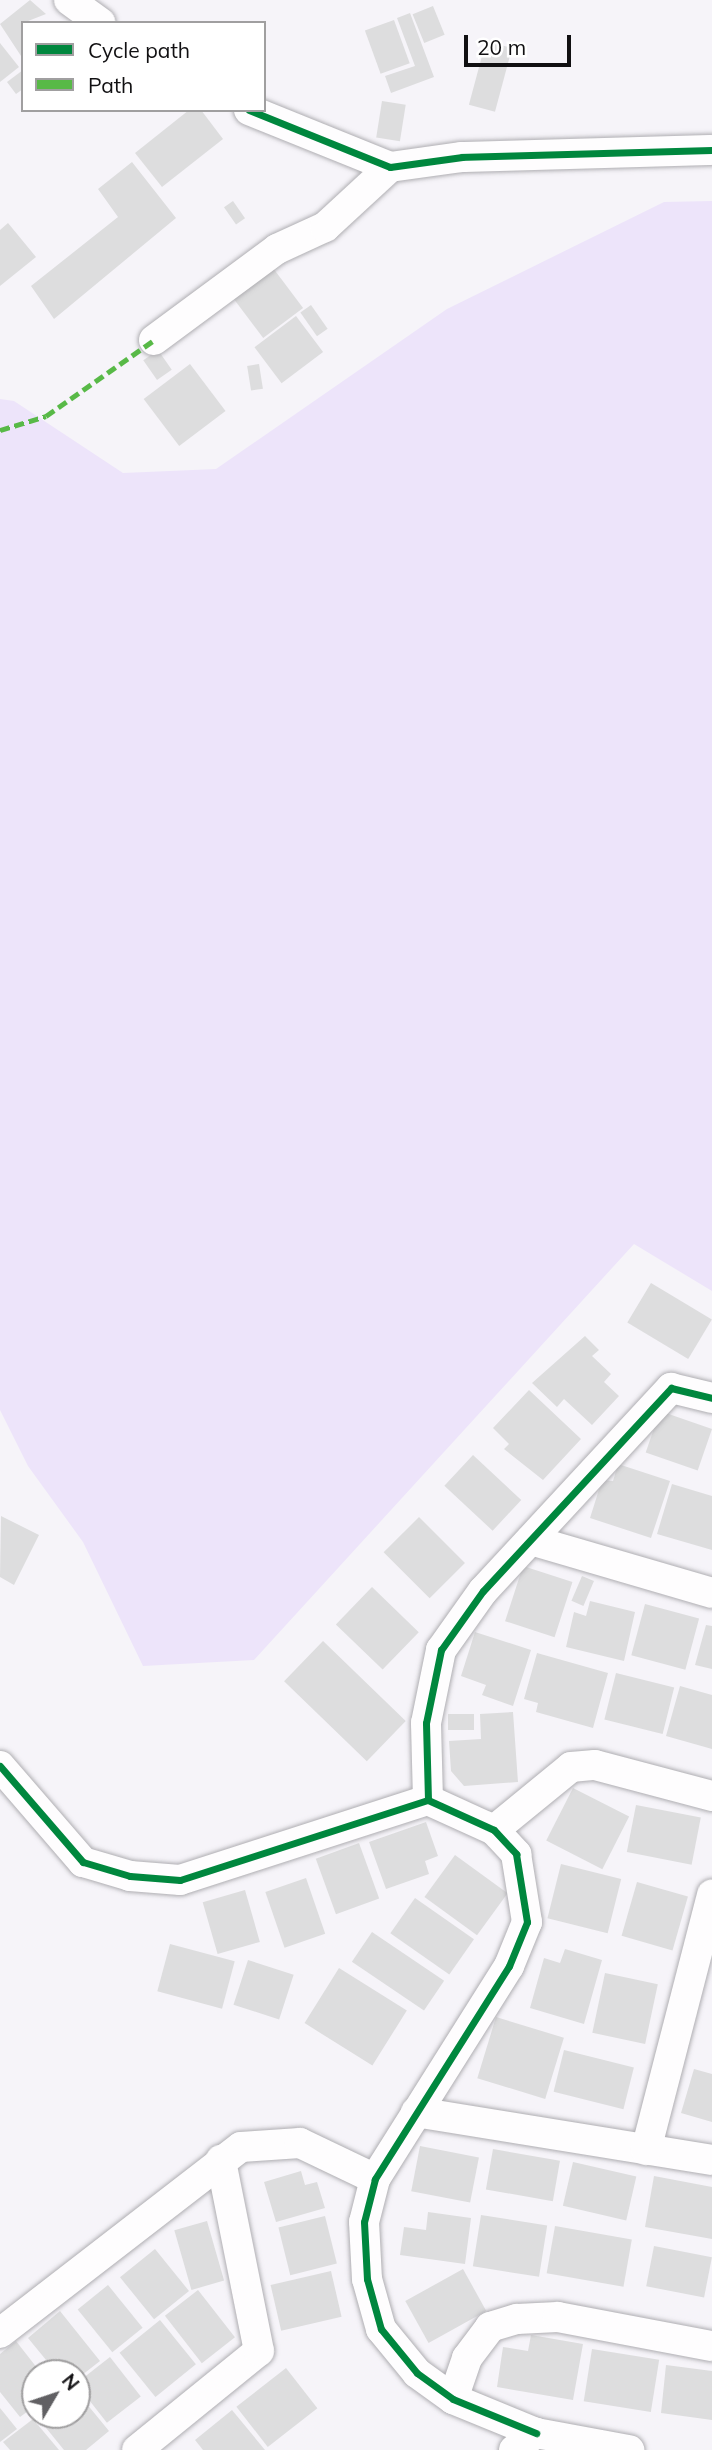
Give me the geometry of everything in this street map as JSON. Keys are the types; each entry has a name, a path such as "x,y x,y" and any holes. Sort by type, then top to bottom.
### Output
{"street":[{"path":"69,0 98,21"},
{"path":"254,112 390,167 475,157 712,150"},
{"path":"154,340 277,249 326,227 390,167"},
{"path":"428,1800 426,1723 441,1650 482,1591 671,1388 712,1398"},
{"path":"531,1540 712,1592"},
{"path":"494,1830 571,1767 595,1765 712,1796"},
{"path":"0,1766 83,1861 180,1881 428,1800 494,1830 516,1854 527,1922 509,1966 375,2179 364,2222 368,2279 381,2329 417,2373 453,2399 525,2442 629,2450"},
{"path":"646,2150 712,1894"},
{"path":"416,2112 712,2160"},
{"path":"0,2333 241,2147 300,2143 375,2179"},
{"path":"138,2450 259,2351 221,2160"},
{"path":"453,2399 467,2358 490,2327 517,2319 558,2317 712,2346"}],"shaded area":[{"path":"712,201 712,1291 634,1244 254,1660 143,1666 83,1542 28,1466 0,1410 0,399 14,401 123,473 216,469 447,309 664,202"}],"building":[{"path":"30,0 46,14 21,21 21,56 0,24"},
{"path":"433,6 445,35 424,43 413,14"},
{"path":"410,13 434,77 391,93 385,76 415,66 397,18"},
{"path":"394,20 410,63 381,74 365,31"},
{"path":"486,41 512,48 495,112 469,105"},
{"path":"0,43 19,67 0,82"},
{"path":"21,72 21,90 16,94 7,82"},
{"path":"382,101 406,105 400,141 376,138"},
{"path":"186,112 203,112 223,139 162,187 135,153"},
{"path":"132,162 176,218 54,319 31,286 118,217 98,189"},
{"path":"233,201 245,218 236,225 224,207"},
{"path":"8,223 36,257 0,286 0,230"},
{"path":"270,264 303,308 263,338 230,294"},
{"path":"311,305 328,329 317,336 300,312"},
{"path":"296,316 323,352 282,383 254,347"},
{"path":"158,350 172,370 157,380 143,360"},
{"path":"190,364 226,411 179,446 144,399"},
{"path":"259,364 263,389 251,391 247,366"},
{"path":"651,1283 712,1320 688,1359 627,1322"},
{"path":"585,1336 599,1350 592,1356 611,1374 604,1382 619,1396 592,1425 564,1399 557,1407 532,1383"},
{"path":"529,1390 581,1439 543,1480 504,1449 509,1444 493,1428"},
{"path":"660,1411 712,1429 698,1471 646,1453"},
{"path":"473,1455 521,1500 493,1531 444,1486"},
{"path":"618,1464 670,1481 651,1538 590,1518 602,1480 613,1481"},
{"path":"672,1484 712,1496 712,1550 657,1534"},
{"path":"1,1516 39,1535 14,1585 0,1577"},
{"path":"419,1517 465,1563 430,1598 384,1552"},
{"path":"523,1566 572,1582 555,1637 505,1621"},
{"path":"582,1576 594,1581 583,1606 571,1601"},
{"path":"372,1587 419,1632 383,1670 336,1624"},
{"path":"590,1601 635,1612 624,1661 566,1647 574,1612 586,1616"},
{"path":"645,1604 699,1618 685,1670 631,1655"},
{"path":"706,1625 712,1626 712,1669 695,1665"},
{"path":"475,1632 531,1650 513,1706 482,1695 486,1685 461,1676"},
{"path":"323,1641 406,1721 367,1761 284,1681"},
{"path":"537,1653 608,1673 593,1728 536,1712 538,1703 524,1699"},
{"path":"616,1673 674,1688 663,1734 604,1720"},
{"path":"680,1686 712,1695 712,1749 666,1736"},
{"path":"513,1712 518,1782 464,1786 451,1771 449,1741 481,1739 480,1714"},
{"path":"448,1714 474,1714 474,1730 448,1730"},
{"path":"573,1788 629,1817 602,1869 546,1841"},
{"path":"636,1805 701,1818 692,1865 627,1852"},
{"path":"426,1822 438,1856 425,1861 429,1874 386,1889 369,1842"},
{"path":"359,1843 379,1898 336,1914 316,1859"},
{"path":"455,1855 508,1893 477,1935 424,1897"},
{"path":"561,1864 621,1879 608,1933 547,1918"},
{"path":"306,1878 325,1934 285,1948 265,1892"},
{"path":"637,1882 688,1897 673,1950 622,1936"},
{"path":"245,1890 260,1942 218,1954 203,1902"},
{"path":"415,1898 474,1939 449,1975 390,1933"},
{"path":"372,1932 444,1981 424,2010 352,1962"},
{"path":"170,1944 235,1961 222,2009 157,1991"},
{"path":"565,1949 602,1960 584,2024 530,2008 544,1958 560,1963"},
{"path":"248,1960 294,1975 279,2020 233,2005"},
{"path":"339,1968 407,2010 372,2066 305,2023"},
{"path":"605,1973 658,1984 645,2044 592,2033"},
{"path":"496,2017 564,2038 545,2099 477,2078"},
{"path":"564,2050 634,2067 623,2109 554,2092"},
{"path":"694,2069 712,2074 712,2122 681,2113"},
{"path":"420,2146 479,2157 470,2203 411,2191"},
{"path":"493,2149 560,2161 553,2201 486,2189"},
{"path":"573,2162 636,2177 626,2220 563,2206"},
{"path":"301,2171 305,2185 317,2182 325,2208 276,2222 264,2182"},
{"path":"654,2176 712,2187 712,2239 645,2227"},
{"path":"428,2212 471,2218 465,2264 400,2255 404,2227 426,2230"},
{"path":"481,2215 547,2225 539,2277 473,2266"},
{"path":"325,2216 337,2264 290,2275 278,2228"},
{"path":"207,2221 224,2281 191,2290 174,2230"},
{"path":"555,2226 632,2240 623,2287 547,2273"},
{"path":"654,2246 712,2257 704,2298 646,2286"},
{"path":"155,2249 189,2291 154,2319 120,2277"},
{"path":"463,2269 486,2311 429,2343 405,2301"},
{"path":"331,2271 342,2317 281,2331 271,2285"},
{"path":"108,2285 143,2328 112,2352 78,2310"},
{"path":"198,2290 235,2337 202,2363 165,2316"},
{"path":"60,2311 100,2361 91,2368 91,2359 45,2359 28,2338"},
{"path":"160,2320 196,2364 155,2397 120,2353"},
{"path":"531,2335 583,2344 573,2400 497,2387 503,2347 528,2351"},
{"path":"16,2341 30,2359 21,2359 20,2417 0,2392 0,2354"},
{"path":"592,2349 659,2360 651,2412 584,2401"},
{"path":"110,2357 141,2396 107,2423 91,2403 91,2372"},
{"path":"666,2365 712,2371 712,2420 661,2413"},
{"path":"286,2368 317,2408 268,2447 236,2407"},
{"path":"0,2408 17,2429 0,2442"},
{"path":"91,2409 109,2431 86,2450 64,2450 47,2429 91,2429"},
{"path":"232,2410 265,2450 203,2450 195,2440"},
{"path":"21,2428 41,2429 59,2450 10,2450 3,2442"}],"marked path":[{"path":"0,430 46,416 154,340"}],"cycle path":[{"path":"254,112 390,167 462,157 712,150"},
{"path":"428,1800 426,1723 441,1650 483,1591 671,1388 712,1398"},
{"path":"0,1766 83,1862 130,1876 180,1880 428,1800 494,1830 516,1854 527,1922 509,1966 375,2179 364,2222 367,2279 381,2329 417,2373 453,2399 536,2433"}]}
